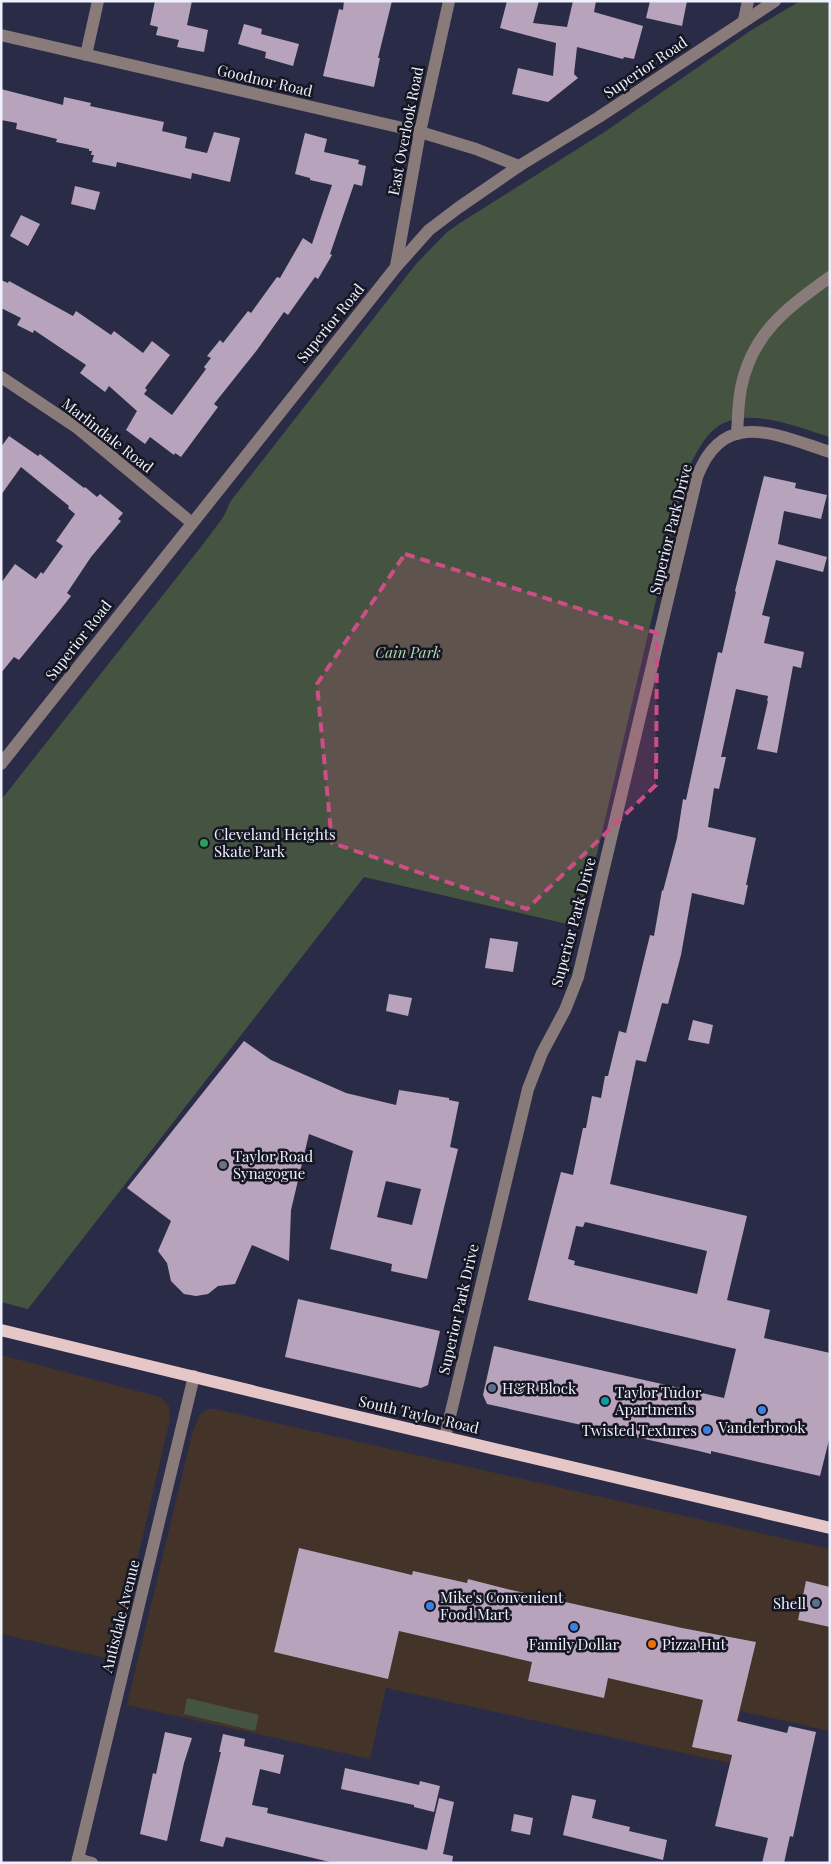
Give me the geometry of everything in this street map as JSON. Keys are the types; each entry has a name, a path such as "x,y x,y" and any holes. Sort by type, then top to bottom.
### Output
{"main road":[{"name":"South Taylor Road","path":"1,1330 830,1528"}],"street":[{"path":"86,55 98,1"},
{"name":"East Overlook Road","path":"396,267 420,132 449,1"},
{"path":"744,20 748,1"},
{"name":"Superior Road","path":"1,764 396,267 429,230 519,166 599,117 775,1"},
{"name":"Goodnor Road","path":"1,36 420,132 476,149 519,166"},
{"path":"830,277 797,300 766,330 761,338 751,355 741,388 737,434 751,431 765,432 830,452"},
{"name":"Marlindale Road","path":"1,377 76,427 192,523"},
{"name":"Superior Park Drive","path":"445,1437 528,1089 542,1053 565,1010 578,976 697,478 702,464 718,444 737,434"},
{"name":"Antisdale Avenue","path":"77,1861 194,1376"},
{"path":"77,1861 92,1863"}],"highlighted area":[{"path":"405,554 657,633 656,785 527,909 332,843 317,684"}],"shaded area":[{"path":"1,1355 160,1397 169,1406 170,1419 114,1660 1,1634"},
{"path":"208,1409 215,1409 830,1549 830,1731 741,1711 729,1763 386,1688 370,1759 127,1705 192,1434 200,1414"}],"green space":[{"name":"Cain Park","path":"800,1 830,1 830,437 785,423 753,418 737,419 723,423 711,432 690,464 685,475 580,927 364,877 28,1309 1,1302 1,800 204,543 224,516 230,502 416,264 446,233 606,131 750,31"},
{"path":"187,1698 259,1715 255,1731 184,1714"}],"building":[{"path":"155,1 192,1 187,25 208,30 204,52 177,47 179,40 156,35 158,27 150,25"},
{"path":"344,1 392,1 378,58 380,58 374,87 323,76 339,9 343,10"},
{"path":"507,1 539,1 533,23 567,27 573,1 596,1 594,12 643,26 634,59 624,57 623,59 577,47 574,74 578,78 548,102 512,94 518,68 553,76 556,43 500,28"},
{"path":"650,1 687,1 682,26 646,18"},
{"path":"244,24 262,29 261,34 299,44 293,66 265,58 266,52 238,44"},
{"path":"1,89 63,105 64,97 91,103 90,106 164,122 162,131 187,137 185,148 207,153 214,132 240,138 230,182 192,173 191,179 117,162 116,167 92,162 94,155 91,155 92,151 89,151 89,149 56,142 57,139 16,129 17,123 1,120"},
{"path":"305,133 327,139 324,152 359,160 358,164 366,166 362,186 354,184 330,254 332,255 318,279 315,277 288,315 284,312 257,350 214,404 218,407 181,457 175,453 174,455 150,437 145,444 126,430 137,411 109,386 105,392 80,373 86,365 34,330 33,333 17,325 21,318 1,308 1,280 8,283 9,281 73,316 76,311 111,335 114,331 143,353 152,341 170,355 145,388 147,390 144,394 172,415 206,369 204,367 211,358 207,356 220,340 223,343 248,311 251,313 277,277 280,278 303,238 312,244 332,185 295,174"},
{"path":"75,186 100,192 95,210 71,204"},
{"path":"21,215 40,224 28,246 10,236"},
{"path":"9,436 38,456 40,454 97,497 100,494 123,513 118,519 121,521 91,557 67,593 71,596 19,660 14,657 1,673 1,583 15,564 36,579 41,572 43,574 63,546 56,541 75,514 68,508 69,506 21,467 1,495 1,447"},
{"path":"764,476 796,483 795,488 827,495 821,519 784,511 778,544 827,557 823,572 776,560 762,615 770,617 764,643 804,652 801,668 793,666 777,753 757,749 768,696 736,689 721,757 726,757 719,789 714,788 708,827 756,838 746,885 748,885 744,905 692,893 681,955 668,1004 662,1003 646,1062 636,1060 610,1184 747,1216 727,1300 770,1310 764,1338 830,1353 830,1436 820,1476 711,1451 711,1454 487,1404 483,1395 494,1346 724,1398 736,1349 528,1300 561,1172 573,1175 583,1128 586,1128 592,1096 601,1098 605,1076 608,1076 619,1031 626,1033 650,935 654,936 662,890 677,838 683,799 686,800 718,652 722,653 735,591","holes":["585,1222 707,1251 697,1294 574,1265 575,1261 568,1259 576,1226 583,1227"]},
{"path":"490,938 518,942 513,972 485,968"},
{"path":"389,994 412,998 408,1016 386,1011"},
{"path":"693,1020 713,1025 709,1044 688,1040"},
{"name":"Taylor Road Synagogue","path":"244,1041 271,1060 346,1093 396,1105 399,1090 449,1098 449,1100 459,1102 450,1147 458,1149 427,1279 391,1271 392,1264 330,1249 353,1151 309,1134 291,1210 289,1261 252,1245 235,1284 218,1286 208,1294 196,1296 184,1294 171,1281 167,1263 158,1251 171,1221 127,1188","holes":["386,1181 421,1189 412,1225 377,1217"]},
{"path":"298,1299 440,1331 428,1385 421,1388 285,1357"},
{"path":"299,1548 412,1575 413,1571 467,1583 468,1579 682,1628 756,1642 737,1721 787,1733 789,1726 816,1732 793,1837 790,1836 784,1863 762,1863 768,1838 715,1826 732,1755 692,1747 703,1700 608,1678 604,1698 528,1681 532,1662 399,1631 388,1679 274,1652"},
{"name":"Shell","path":"806,1581 830,1587 830,1627 798,1620"},
{"path":"165,1732 192,1738 184,1763 167,1841 140,1834 153,1773 156,1774"},
{"path":"223,1734 245,1739 244,1746 284,1755 280,1774 260,1769 252,1805 268,1808 267,1813 427,1850 439,1798 454,1802 443,1854 453,1856 452,1863 334,1863 226,1837 223,1847 200,1841 221,1752 219,1752"},
{"path":"345,1768 419,1785 420,1781 440,1786 434,1812 414,1807 414,1805 341,1789"},
{"path":"572,1795 596,1800 592,1818 630,1827 629,1831 667,1840 663,1860 563,1835"},
{"path":"514,1814 533,1818 530,1835 511,1831"}],"place":[{"name":"Cleveland Heights Skate Park","path":"204,843"},
{"name":"Taylor Road Synagogue","path":"223,1165"},
{"name":"H&R Block","path":"492,1388"},
{"name":"Taylor Tudor Apartments","path":"605,1401"},
{"name":"Vanderbrook","path":"762,1410"},
{"name":"Twisted Textures","path":"707,1430"},
{"name":"Shell","path":"816,1603"},
{"name":"Mike's Convenient Food Mart","path":"430,1606"},
{"name":"Family Dollar","path":"574,1627"},
{"name":"Pizza Hut","path":"652,1644"}]}
